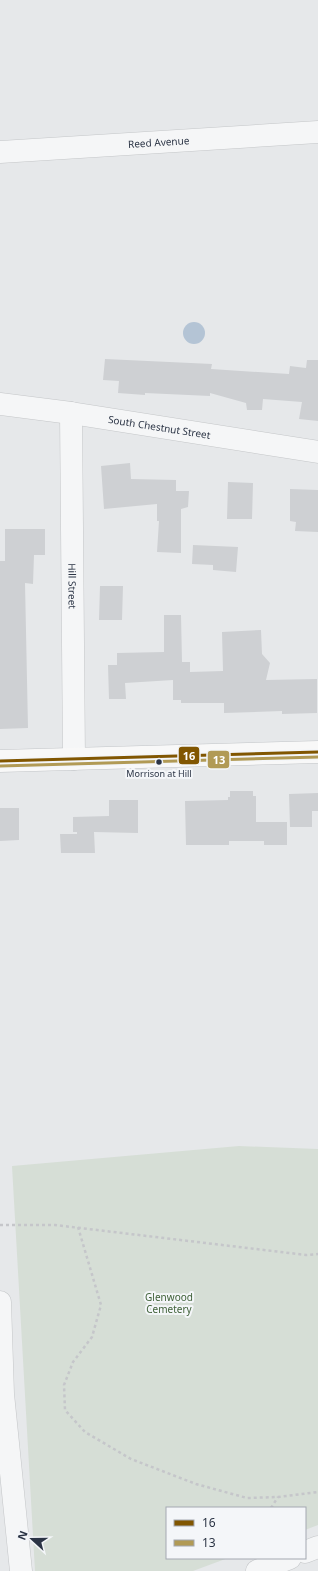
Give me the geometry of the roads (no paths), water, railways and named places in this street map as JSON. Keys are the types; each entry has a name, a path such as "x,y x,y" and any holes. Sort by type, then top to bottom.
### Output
{"main road":[{"path":"0,760 318,752"}],"street":[{"name":"Reed Avenue","path":"0,152 318,132"},
{"name":"South Chestnut Street","path":"0,404 71,413 318,452"},
{"name":"Hill Street","path":"71,413 74,759"},
{"path":"0,1302 6,1485 21,1571"},
{"path":"306,1552 318,1547"},
{"path":"257,1571 287,1559"}],"water":[{"path":"194,322 202,325 205,333 202,341 194,344 186,341 183,333 186,325"}],"place":[{"name":"Morrison at Hill","path":"159,762"}],"park label":[{"name":"Glenwood Cemetery","path":"169,1302"}]}
